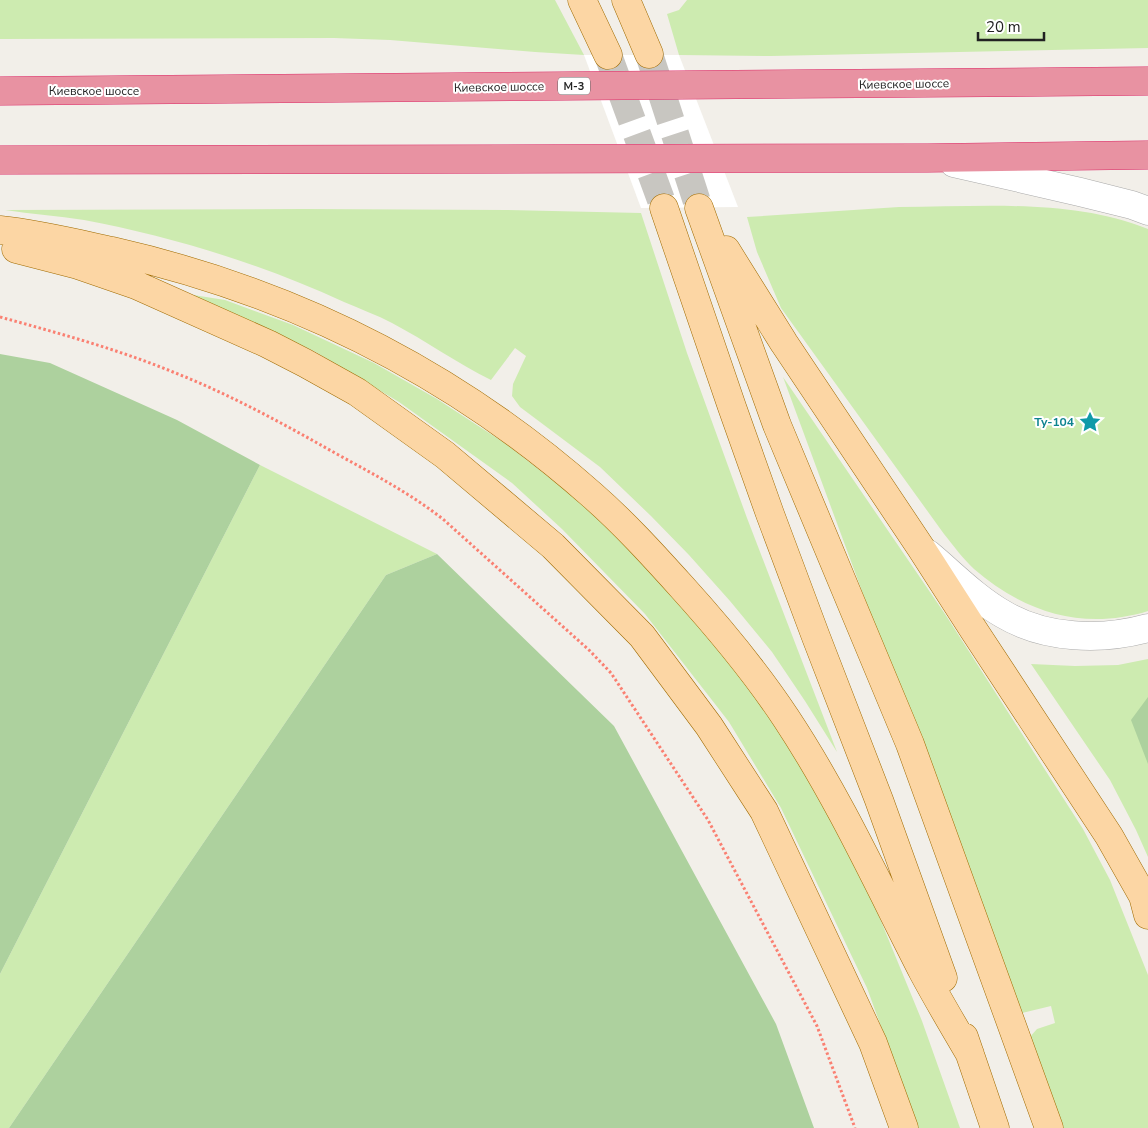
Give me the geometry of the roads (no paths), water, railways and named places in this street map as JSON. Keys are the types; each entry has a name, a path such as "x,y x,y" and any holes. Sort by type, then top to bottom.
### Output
{"highway":[{"name":"Киевское шоссе","path":"0,91 1148,81"},
{"path":"0,160 928,158 1148,154"}],"main road":[{"path":"582,0 608,55"},
{"path":"626,0 649,54"},
{"path":"0,81 48,91"},
{"path":"664,208 764,496 816,637 880,800 995,1128"},
{"path":"1049,1128 910,744 777,425 699,208 784,343 921,548 1109,836 1143,896 1148,915"},
{"path":"0,230 86,245 148,259 233,285 324,321 404,360 486,411 524,439 592,495 635,536 723,632 784,715 817,766 925,975 970,1054"},
{"path":"0,245 78,265 136,286 268,344 306,363 357,392 445,455 553,546 642,636 708,726 764,811 873,1042 904,1128"}],"street":[{"path":"928,158 1080,192 1148,211"},
{"path":"921,548 984,601 1013,620 1038,629 1060,634 1091,636 1125,633 1148,628"}],"tunnel":[{"path":"649,54 699,208"},
{"path":"608,55 664,208"}],"place":[{"name":"Ту-104","path":"1090,422"}]}
